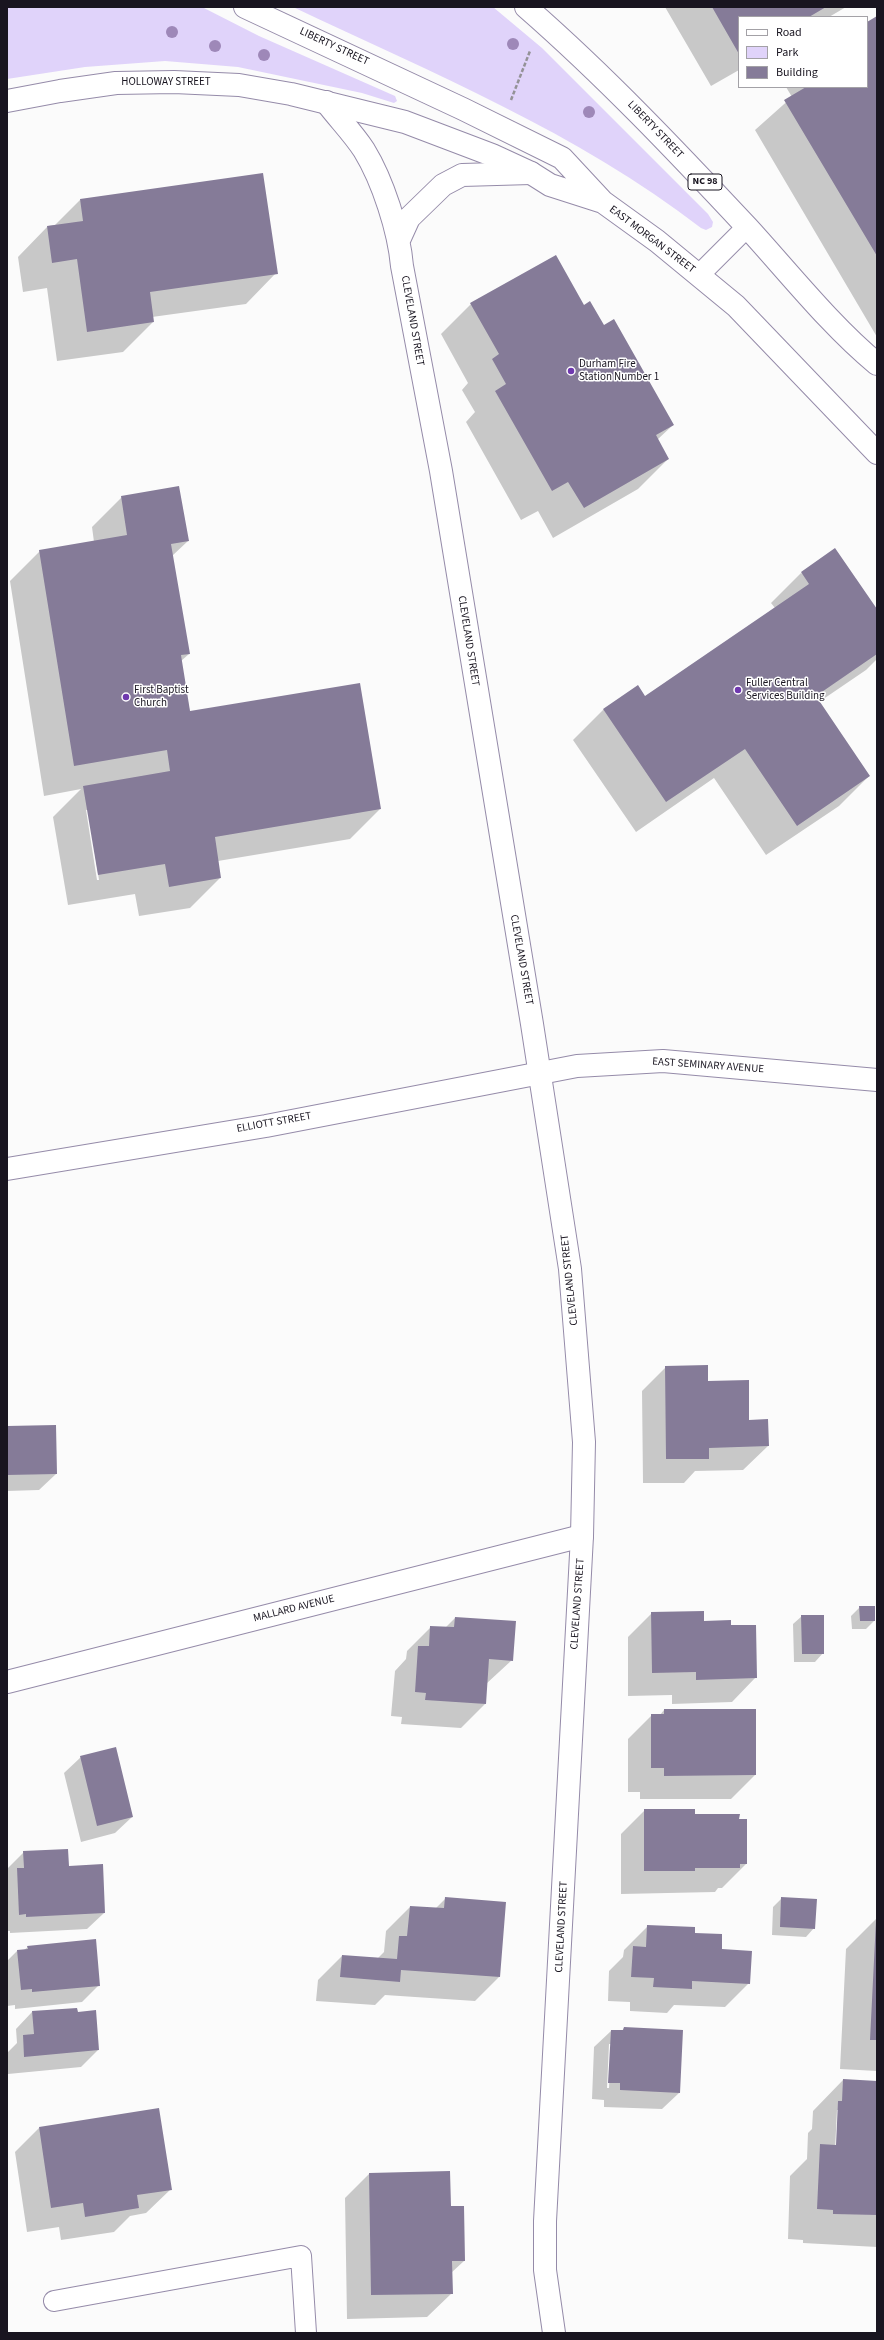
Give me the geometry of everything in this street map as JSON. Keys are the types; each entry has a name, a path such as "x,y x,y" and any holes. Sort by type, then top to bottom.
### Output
{"street":[{"name":"LIBERTY STREET","path":"245,7 463,108 562,158 603,202"},
{"name":"LIBERTY STREET","path":"526,7 608,82 747,227 843,332 877,364"},
{"name":"HOLLOWAY STREET","path":"7,101 60,91 116,83 174,82 239,85 326,102"},
{"name":"EAST MORGAN STREET","path":"326,102 404,122 492,155 531,173 550,185 603,202 657,241 736,306 877,453"},
{"name":"CLEVELAND STREET","path":"326,102 364,150 377,179 400,240 402,266 440,471 540,1073 570,1269 584,1442 582,1536 545,2221 545,2270 554,2333"},
{"name":"CLEVELAND STREET","path":"400,240 409,218 443,185 462,175 531,173"},
{"name":"EAST SEMINARY AVENUE","path":"540,1073 577,1066 663,1061 877,1080"},
{"name":"ELLIOTT STREET","path":"7,1169 266,1126 432,1092 540,1073"},
{"name":"MALLARD AVENUE","path":"7,1682 582,1536"}],"lane":[{"path":"699,275 747,227"},
{"path":"54,2301 301,2256 306,2333"}],"path":[{"path":"508,108 531,48"}],"green space":[{"path":"7,7 202,7 259,36 395,96 397,101 394,103 362,93 238,67 165,61 85,67 7,79"},
{"path":"293,7 493,7 542,48 708,214 713,222 712,227 706,230 701,228 654,194 605,162 555,134 451,81"}],"building":[{"path":"712,7 826,7 811,16 738,16 738,52"},
{"path":"877,16 877,256 784,100 804,88 868,88 868,21"},
{"path":"263,173 278,274 150,292 154,322 87,332 77,259 52,263 47,226 83,221 80,199"},
{"name":"Durham Fire Station Number 1","path":"556,255 584,305 590,301 604,325 614,319 674,425 656,435 669,459 584,508 568,482 552,491 495,391 506,384 492,359 499,354 470,303"},
{"name":"First Baptist Church","path":"179,486 189,541 171,544 190,654 181,655 190,711 360,683 381,809 215,837 221,878 169,887 165,864 98,875 83,786 170,771 167,750 74,766 39,550 127,535 121,496"},
{"name":"Fuller Central Services Building","path":"835,548 877,609 877,654 816,696 870,776 797,826 745,749 666,802 603,709 638,685 645,696 809,584 801,572"},
{"path":"708,1365 708,1381 749,1380 749,1420 768,1419 769,1446 709,1448 709,1459 666,1459 665,1366"},
{"path":"56,1425 57,1474 7,1475 7,1426"},
{"path":"859,1606 875,1606 875,1621 860,1621"},
{"path":"704,1611 704,1621 731,1620 731,1625 756,1625 757,1678 696,1680 696,1672 652,1673 651,1612"},
{"path":"801,1615 824,1615 824,1654 802,1654"},
{"path":"455,1617 516,1621 513,1661 489,1659 486,1704 425,1700 426,1693 415,1692 418,1646 429,1646 430,1626 454,1627"},
{"path":"664,1709 756,1709 756,1775 664,1776 664,1768 651,1768 651,1714 664,1714"},
{"path":"116,1747 133,1817 97,1826 80,1756"},
{"path":"644,1809 695,1809 695,1814 740,1814 739,1819 747,1819 747,1864 740,1864 740,1868 695,1868 695,1871 644,1871"},
{"path":"68,1849 69,1866 103,1864 105,1913 26,1917 26,1914 19,1915 17,1868 24,1868 23,1851"},
{"path":"445,1897 506,1902 500,1977 401,1970 400,1982 340,1977 342,1955 397,1959 399,1936 407,1936 410,1906 444,1908"},
{"path":"781,1897 817,1899 815,1929 780,1927"},
{"path":"876,1920 877,2040 870,2040"},
{"path":"647,1925 695,1927 695,1933 722,1934 722,1949 752,1951 750,1984 692,1981 692,1989 653,1987 654,1978 631,1977 633,1946 646,1947"},
{"path":"96,1939 100,1986 32,1992 32,1989 21,1990 17,1950 28,1949 27,1946"},
{"path":"77,2008 78,2012 96,2010 99,2050 24,2057 23,2035 34,2034 32,2011"},
{"path":"624,2027 683,2030 680,2093 620,2090 620,2083 608,2083 611,2030 623,2030"},
{"path":"843,2079 877,2081 877,2215 833,2214 833,2210 817,2209 820,2144 836,2145 838,2101 842,2101"},
{"path":"159,2108 172,2190 137,2195 139,2208 85,2217 83,2203 51,2208 39,2127"},
{"path":"450,2171 451,2206 464,2206 465,2261 452,2261 453,2294 371,2295 369,2173"}],"place":[{"name":"Durham Fire Station Number 1","path":"571,371"},
{"name":"Fuller Central Services Building","path":"738,690"},
{"name":"First Baptist Church","path":"126,697"}]}
